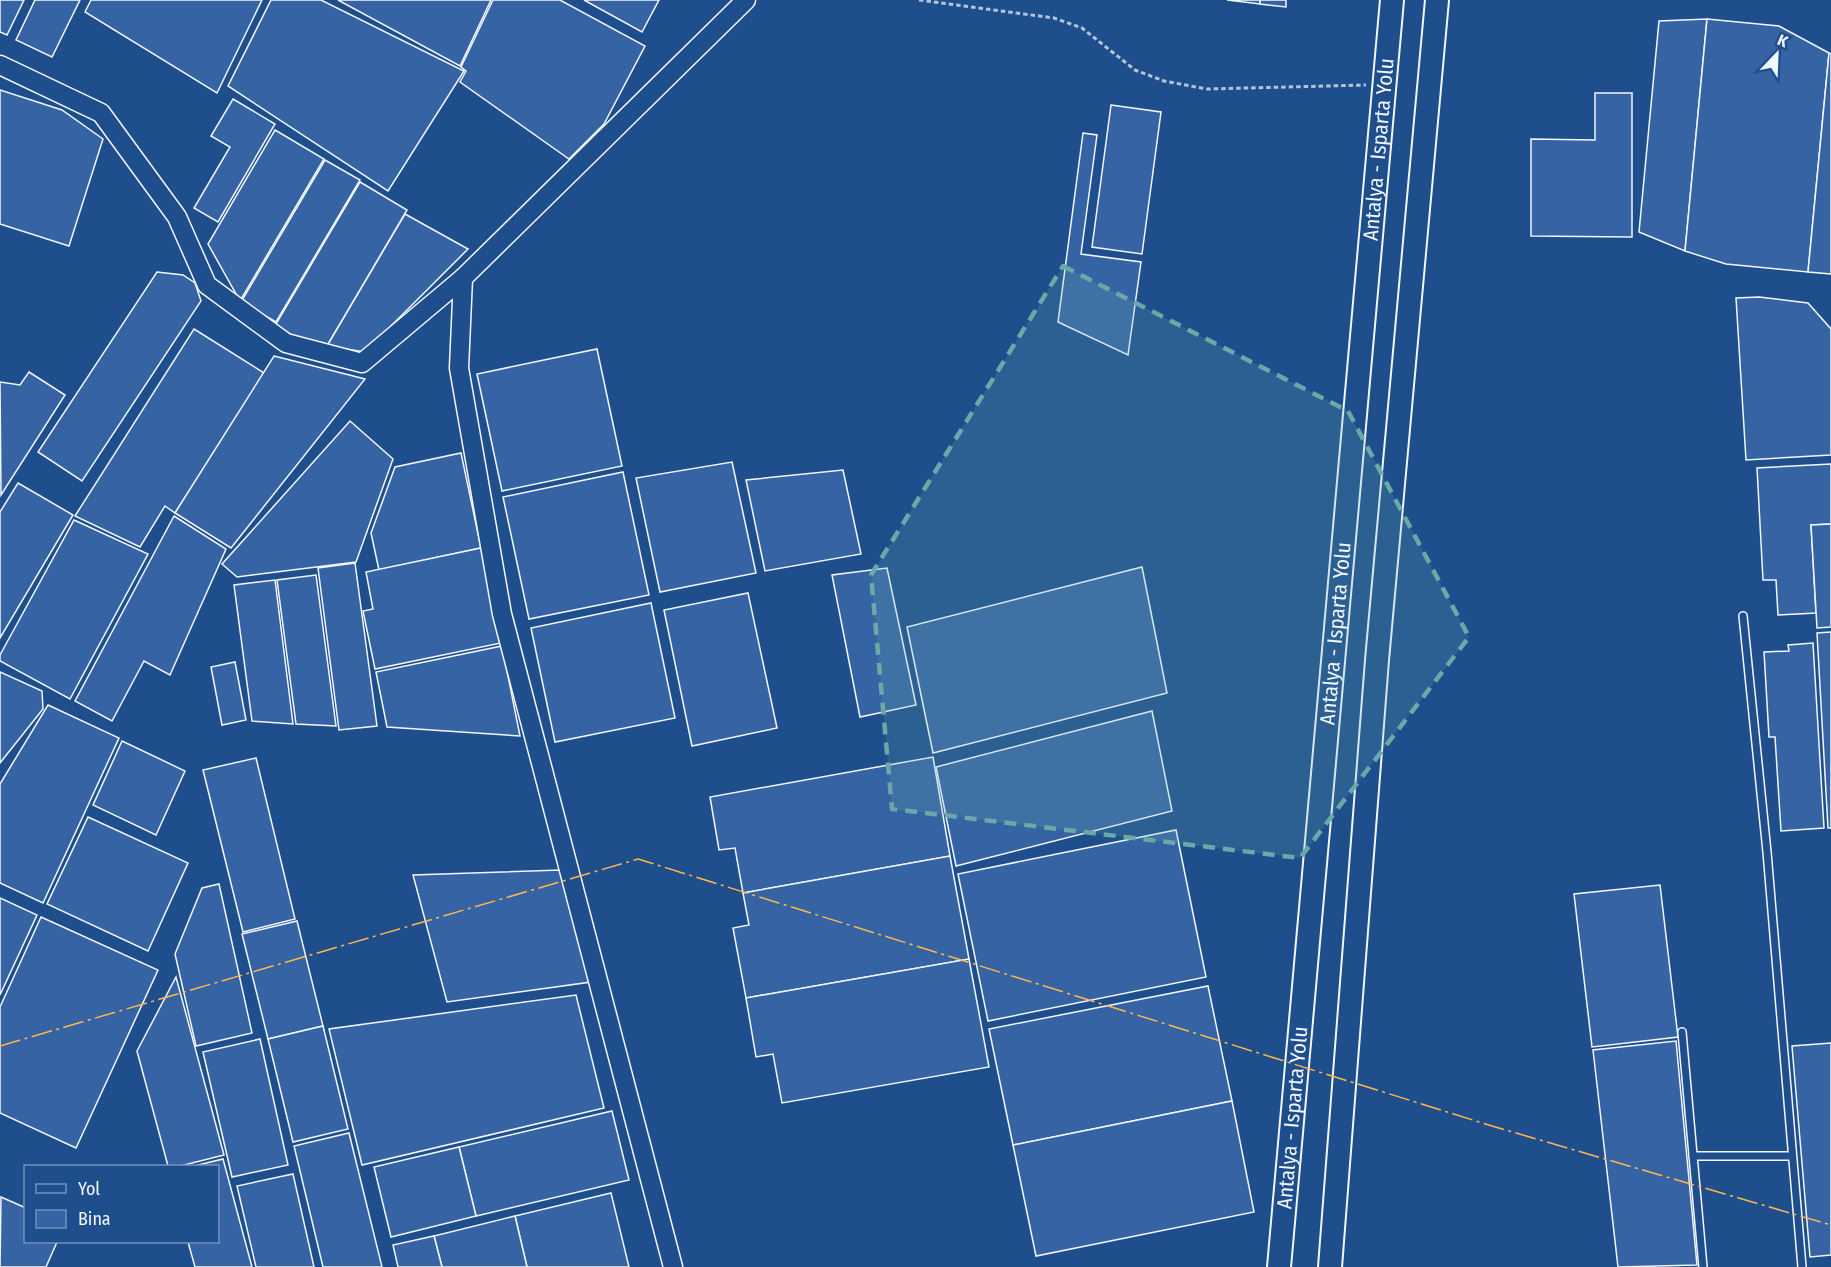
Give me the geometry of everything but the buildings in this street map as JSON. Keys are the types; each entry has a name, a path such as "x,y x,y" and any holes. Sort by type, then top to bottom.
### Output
{"highway":[{"name":"Antalya - Isparta Yolu","path":"1279,1267 1382,86 1392,0"},
{"name":"Antalya - Isparta Yolu","path":"1330,1267 1377,660 1437,0"}],"street":[{"path":"0,65 101,113 177,217 207,285 286,343 362,363 463,278 746,0"},
{"path":"463,278 459,368 502,614 673,1267"}],"lane":[{"path":"1743,616 1767,852 1802,1267"},
{"path":"1682,1032 1703,1267"},
{"path":"1693,1156 1792,1156"}],"path":[{"path":"919,0 1054,18 1082,28 1135,70 1164,81 1207,89 1252,89 1313,84 1382,86"}],"highlighted area":[{"path":"1063,266 1348,411 1469,637 1300,858 892,809 871,575"}],"power":[{"path":"0,1046 638,859 1492,1126 1831,1225"}]}
